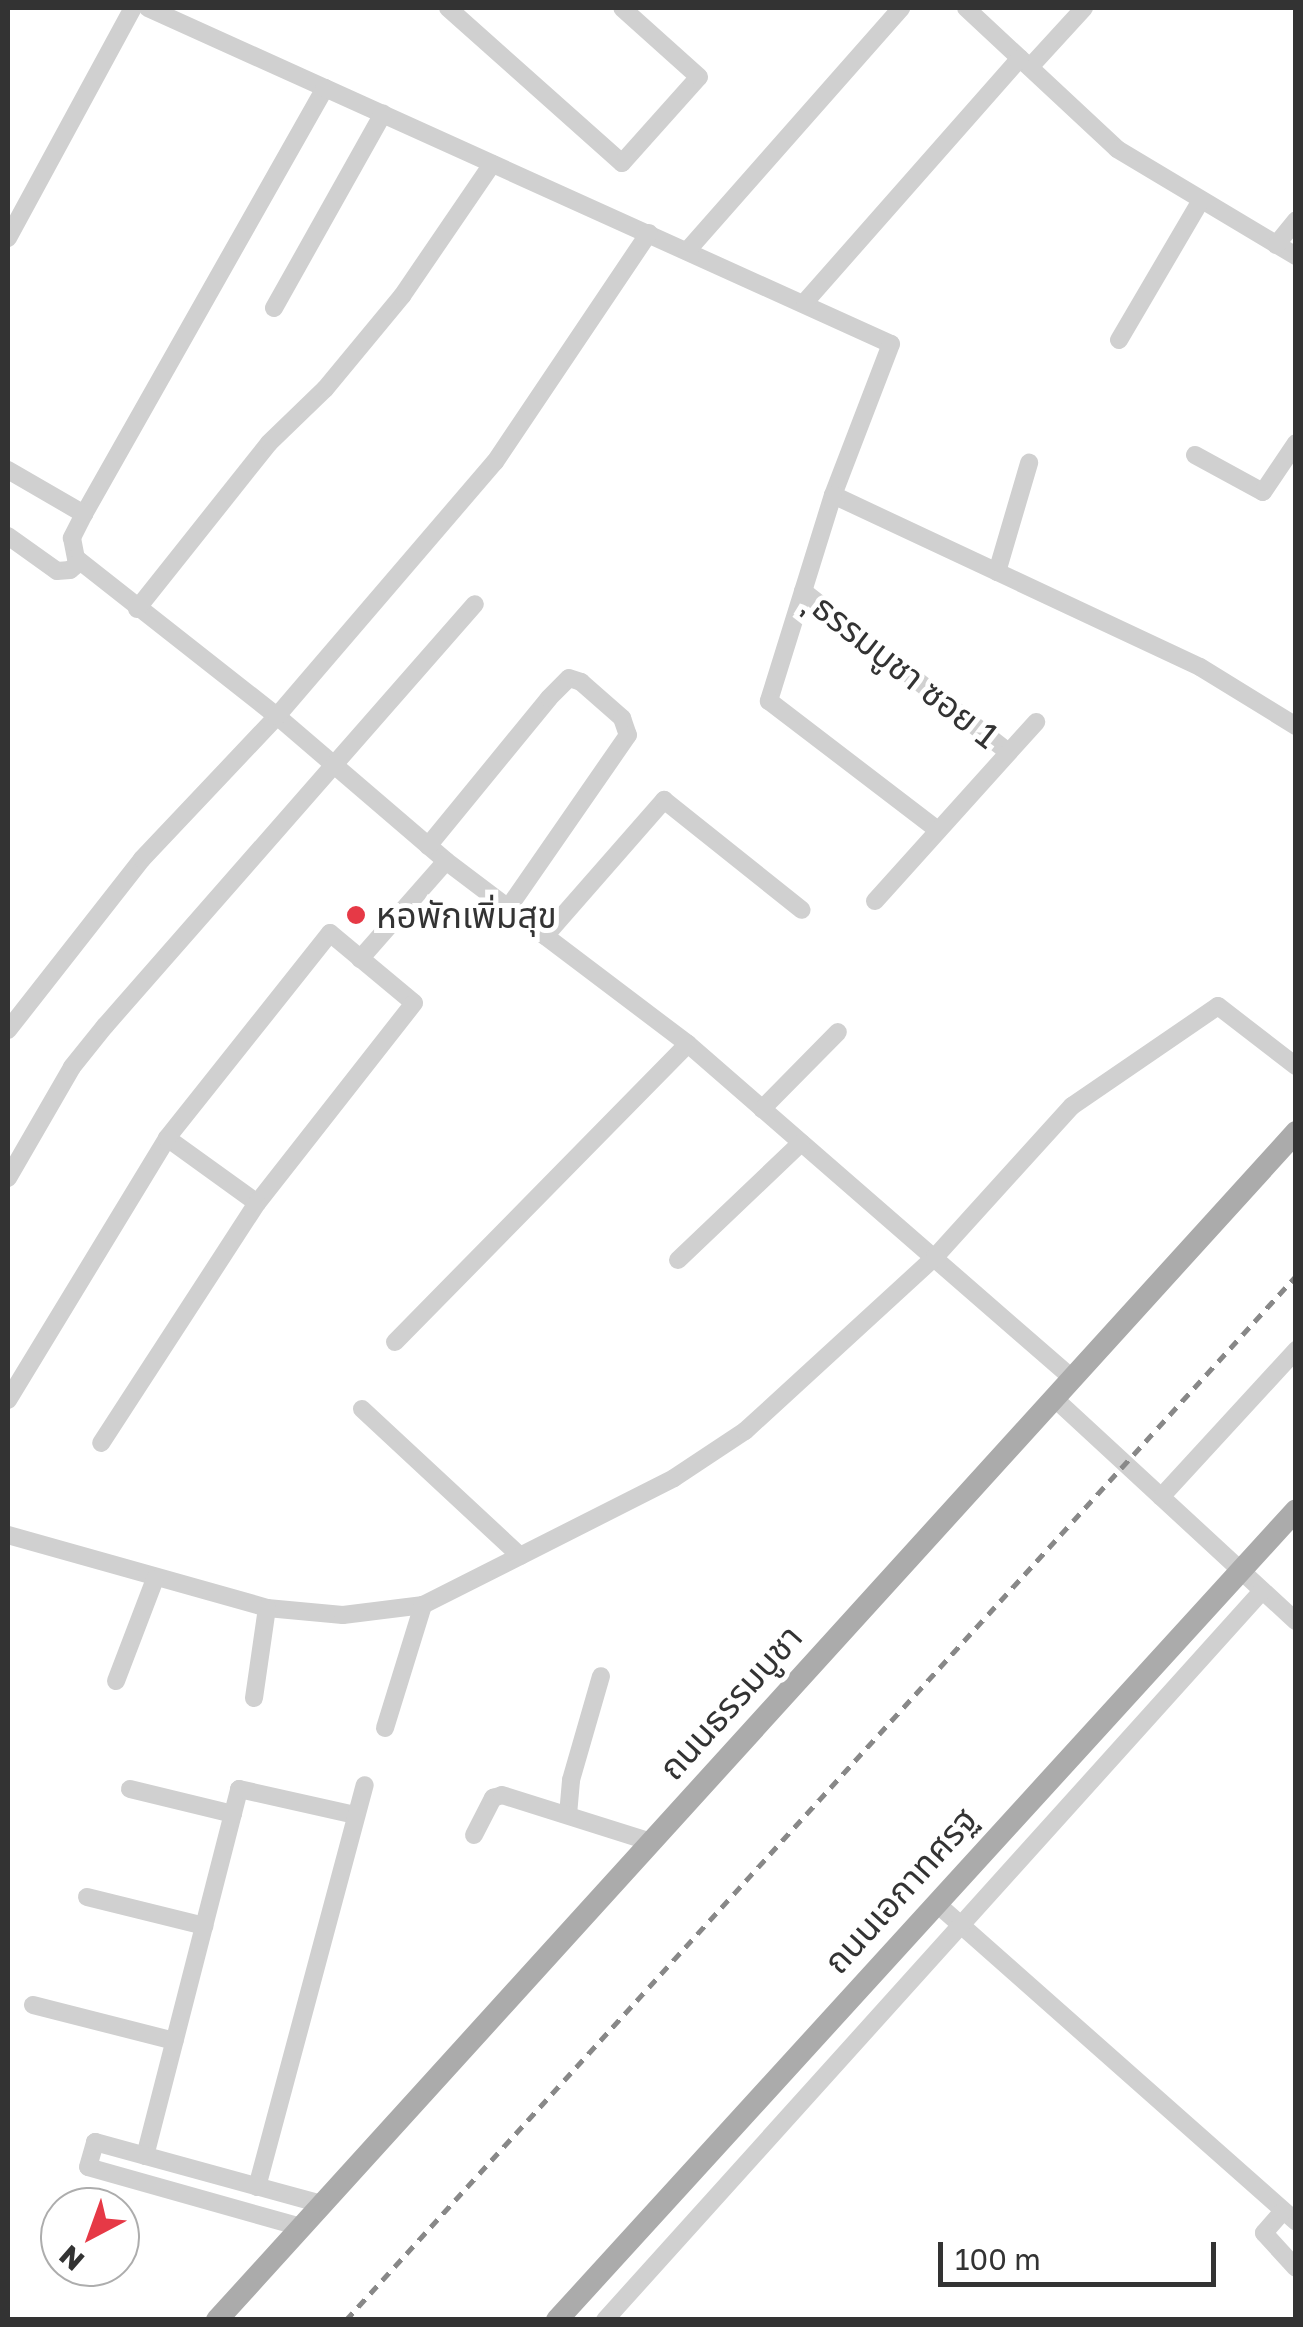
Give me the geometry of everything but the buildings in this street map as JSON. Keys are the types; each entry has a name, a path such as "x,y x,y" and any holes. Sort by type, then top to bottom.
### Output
{"main road":[{"name":"ถนนธรรมบูชา","path":"217,2320 1296,1132"},
{"name":"ถนนเอกาทศรฐ","path":"557,2320 1296,1510"}],"street":[{"path":"8,238 133,8"},
{"path":"146,8 805,302 1025,62 1084,8"},
{"path":"448,8 622,163 699,77 622,8"},
{"path":"687,251 901,8"},
{"path":"966,8 1117,149 1296,256"},
{"path":"325,88 84,514 72,538 73,553 138,609 277,716 446,861 688,1044 1072,1378"},
{"path":"274,308 383,114"},
{"path":"138,609 269,443 325,389 402,296 492,164"},
{"path":"1118,340 1201,200"},
{"path":"1276,245 1296,220"},
{"path":"8,1030 142,859 277,716 495,462 648,233"},
{"name":"ุธรรมบูชา ซอย 1","path":"805,302 891,344 833,495 769,701 938,830"},
{"path":"1194,455 1263,492 1296,443"},
{"path":"997,572 1029,463"},
{"path":"8,470 84,514"},
{"path":"833,495 1200,667 1296,726"},
{"path":"8,536 57,570 70,570 80,562"},
{"name":"ุธรรมบูชา ซอย 1","path":"803,591 1008,752"},
{"path":"8,1178 72,1067 475,604"},
{"path":"428,846 550,698 569,678 581,682 622,718 628,736 508,908"},
{"name":"ุธรรมบูชา ซอย 1","path":"875,901 1036,722"},
{"path":"545,936 664,800 802,910"},
{"path":"360,959 446,861"},
{"path":"8,1400 166,1138 330,933 414,1003 257,1203 101,1443"},
{"path":"8,1534 268,1608 343,1616 423,1605 674,1478 745,1431 935,1257 1072,1106 1218,1006 1296,1066"},
{"path":"762,1110 838,1032"},
{"path":"395,1342 688,1044"},
{"path":"166,1138 257,1203"},
{"path":"678,1260 801,1143"},
{"path":"1161,1497 1296,1350"},
{"path":"1054,1398 1296,1621"},
{"path":"362,1409 520,1556"},
{"path":"116,1680 156,1579"},
{"path":"605,2320 1262,1591"},
{"path":"385,1728 423,1605"},
{"path":"254,1698 268,1608"},
{"path":"568,1815 572,1780 601,1676"},
{"path":"257,2186 365,1785"},
{"path":"130,1789 233,1814"},
{"path":"145,2156 239,1789 356,1815"},
{"path":"474,1835 496,1795 651,1842"},
{"path":"88,1897 204,1926"},
{"path":"936,1902 1289,2216 1264,2233 1296,2268"},
{"path":"33,2005 174,2042"},
{"path":"301,2228 88,2167 94,2142 322,2204"}],"railway":[{"path":"346,2320 1296,1276"}],"place":[{"name":"หอพักเพิ่มสุข","path":"356,915"}]}
